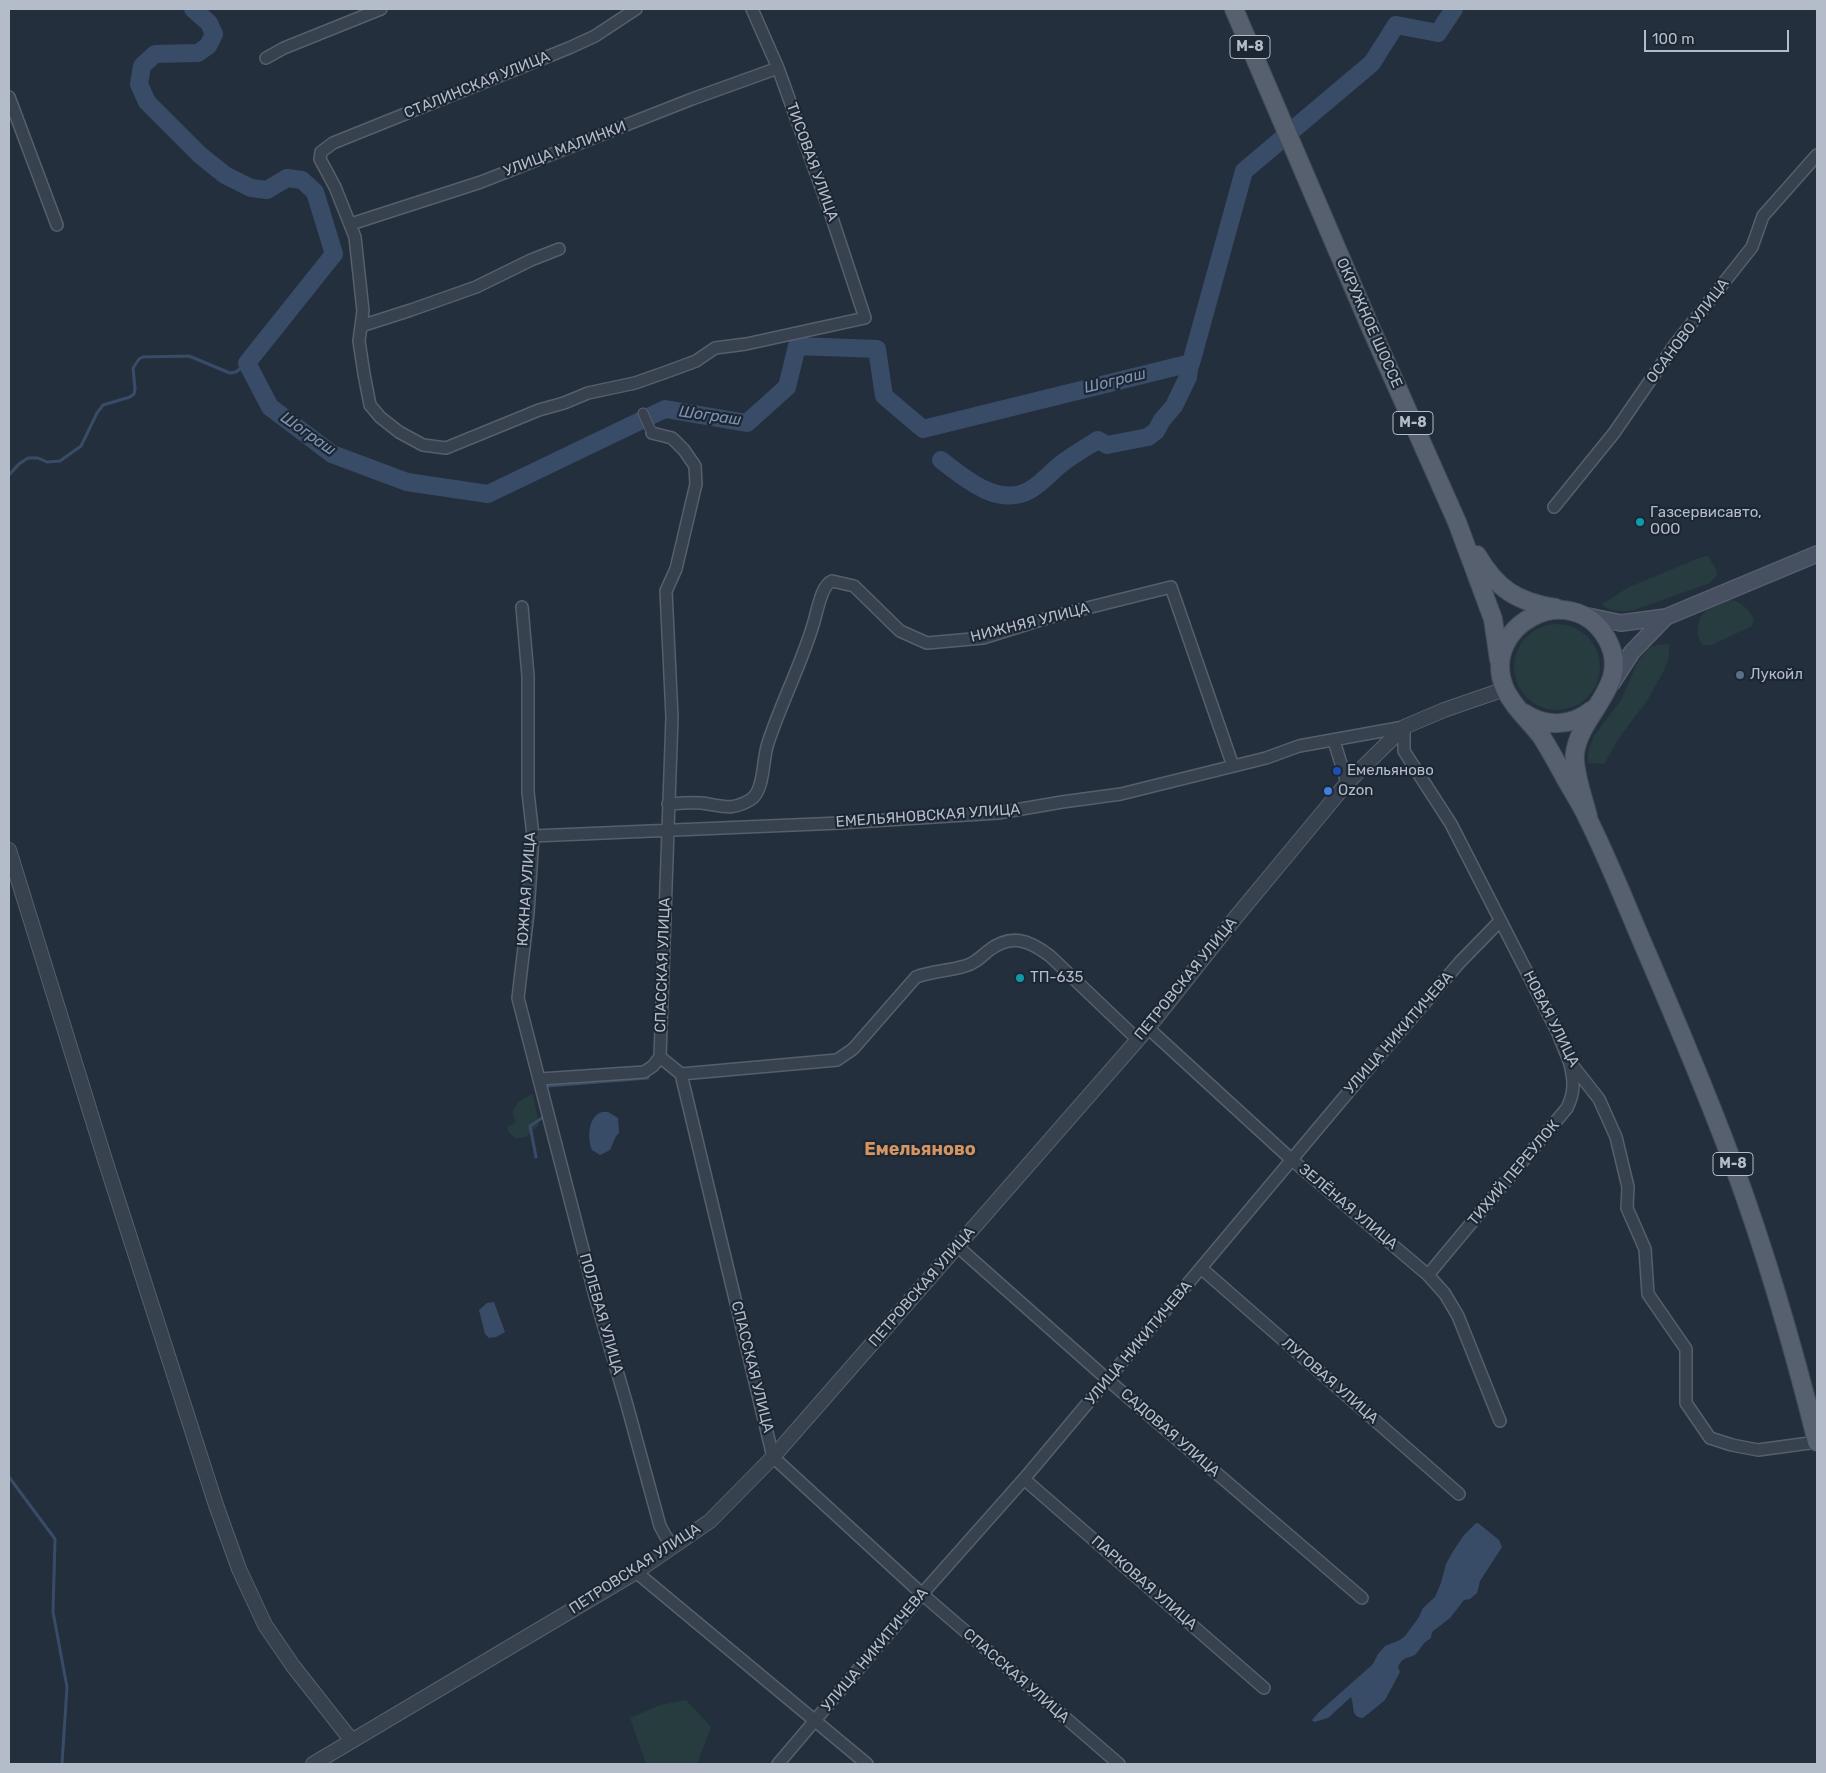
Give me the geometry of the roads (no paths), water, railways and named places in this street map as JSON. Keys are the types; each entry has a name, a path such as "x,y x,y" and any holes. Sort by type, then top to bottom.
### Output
{"main road":[{"name":"ОКРУЖНОЕ ШОССЕ","path":"1234,9 1306,179 1458,522 1493,619 1505,689"},
{"name":"ОКРУЖНОЕ ШОССЕ","path":"1458,522 1486,569 1504,589 1520,599 1561,609"},
{"path":"1582,615 1622,623 1666,617 1817,554"},
{"name":"М-8","path":"1588,817 1576,766 1576,752 1585,726 1612,682 1613,661 1609,645 1600,630 1582,615 1561,609 1550,610 1534,616 1516,628 1504,649 1501,666 1505,689 1544,740 1588,817 1658,979 1736,1171 1781,1307 1817,1442"},
{"path":"1608,691 1632,652 1666,617"},
{"name":"М-8","path":"1505,689 1522,710 1535,719 1556,724 1576,720 1597,706"}],"street":[{"path":"266,58 284,48 381,9"},
{"name":"СТАЛИНСКАЯ УЛИЦА","path":"351,224 320,159 321,152 333,143 578,44 595,36 636,9"},
{"name":"ТИСОВАЯ УЛИЦА","path":"361,326 359,341 370,405 380,417 398,432 423,444 446,448 539,410 588,394 636,383 696,361 715,348 746,344 865,318 831,215 778,68 752,9"},
{"name":"УЛИЦА МАЛИНКИ","path":"351,224 481,182 692,98 778,68"},
{"path":"9,97 57,225"},
{"name":"ОСАНОВО УЛИЦА","path":"1554,507 1614,432 1676,343 1752,247 1763,216 1817,155"},
{"path":"351,224 355,237 362,310 361,326 476,287 531,260 560,249"},
{"path":"643,413 652,433"},
{"name":"СПАССКАЯ УЛИЦА","path":"652,433 672,438 684,450 695,466 696,484 676,569 666,591 672,718 660,1057"},
{"name":"НИЖНЯЯ УЛИЦА","path":"668,804 694,803 724,808 752,799 760,789 767,744 810,634 824,587 832,581 854,586 900,631 927,643 984,638 1046,618 1170,587 1233,766"},
{"name":"ЮЖНАЯ УЛИЦА","path":"522,607 528,676 528,792 533,836 528,913 518,998 540,1079"},
{"name":"ПЕТРОВСКАЯ УЛИЦА","path":"313,1764 329,1760 352,1741 636,1572 710,1521 774,1457 1148,1028 1242,910 1347,784 1404,727 1444,710 1505,689"},
{"name":"ЕМЕЛЬЯНОВСКАЯ УЛИЦА","path":"533,836 840,823 998,813 1121,794 1233,766 1299,746 1404,727"},
{"name":"НОВАЯ УЛИЦА","path":"1404,727 1404,751 1451,824 1557,1031 1569,1061 1599,1099 1616,1137 1628,1187 1627,1208 1645,1249 1648,1294 1686,1349 1686,1403 1710,1438 1732,1445 1758,1450 1817,1442"},
{"path":"1334,741 1347,784"},
{"path":"9,850 106,1163 239,1569 265,1625 293,1666 352,1741"},
{"name":"УЛИЦА НИКИТИЧЕВА","path":"778,1764 922,1594 1024,1479 1460,962 1500,921"},
{"path":"540,1079 644,1072 654,1066 660,1057 681,1074 837,1060 852,1048 916,977 967,966 975,962 994,946 1011,940 1037,946 1050,956 1137,1039"},
{"name":"ЗЕЛЁНАЯ УЛИЦА","path":"1148,1028 1292,1160 1428,1275 1444,1294 1458,1316 1500,1421"},
{"name":"ТИХИЙ ПЕРЕУЛОК","path":"1428,1275 1567,1108 1572,1098 1574,1082 1569,1061"},
{"name":"СПАССКАЯ УЛИЦА","path":"681,1074 774,1457 922,1594 1119,1764"},
{"name":"ПОЛЕВАЯ УЛИЦА","path":"540,1079 595,1296 660,1526 666,1537 674,1545"},
{"name":"САДОВАЯ УЛИЦА","path":"957,1246 1108,1380 1362,1598"},
{"name":"ЛУГОВАЯ УЛИЦА","path":"1201,1268 1459,1494"},
{"name":"ПАРКОВАЯ УЛИЦА","path":"1024,1479 1264,1688"},
{"path":"636,1572 867,1764"}],"water":[{"path":"602,1112 608,1112 618,1118 619,1133 610,1150 600,1155 592,1150 589,1134 591,1123"},
{"path":"494,1302 505,1332 496,1337 489,1338 485,1334 479,1310 487,1303"},
{"path":"1476,1523 1499,1540 1502,1547 1480,1581 1477,1593 1470,1599 1464,1600 1450,1618 1432,1632 1431,1638 1424,1643 1417,1653 1400,1663 1398,1667 1400,1672 1385,1700 1363,1718 1356,1716 1351,1697 1328,1718 1314,1722 1312,1720 1319,1712 1373,1664 1385,1646 1405,1636 1419,1617 1423,1608 1435,1597 1446,1564 1452,1553 1464,1535"}],"waterway":[{"name":"Шограш","path":"193,9 209,23 214,34 208,46 198,53 155,54 142,66 139,84 147,102 200,155 225,175 251,188 267,190 287,178 302,180 315,192 334,254 247,363 270,407 332,454 407,482 488,494 665,409 747,423 787,387 797,346 877,349 884,396 923,429 1191,363 1244,171 1372,63 1396,25 1438,33 1454,9"},
{"path":"9,475 19,464 28,458 38,458 47,462 60,461 81,446 97,413 103,405 134,394 133,368 139,359 143,357 189,356 230,373 236,372 247,363"},
{"path":"941,460 960,475 983,488 994,493 1018,495 1034,488 1065,461 1098,440 1107,445 1148,437 1156,431 1162,420 1174,406 1188,377 1190,363"},
{"path":"548,1086 648,1078"},
{"path":"536,1157 530,1126 545,1116"},
{"path":"9,1477 55,1539 53,1612 67,1687 62,1764"}],"place":[{"name":"Газсервисавто, ООО","path":"1640,522"},
{"name":"Лукойл","path":"1740,675"},
{"name":"Емельяново","path":"1337,771"},
{"name":"Ozon","path":"1328,791"},
{"name":"ТП-635","path":"1020,978"}],"district":[{"name":"Емельяново","path":"920,1150"}]}
